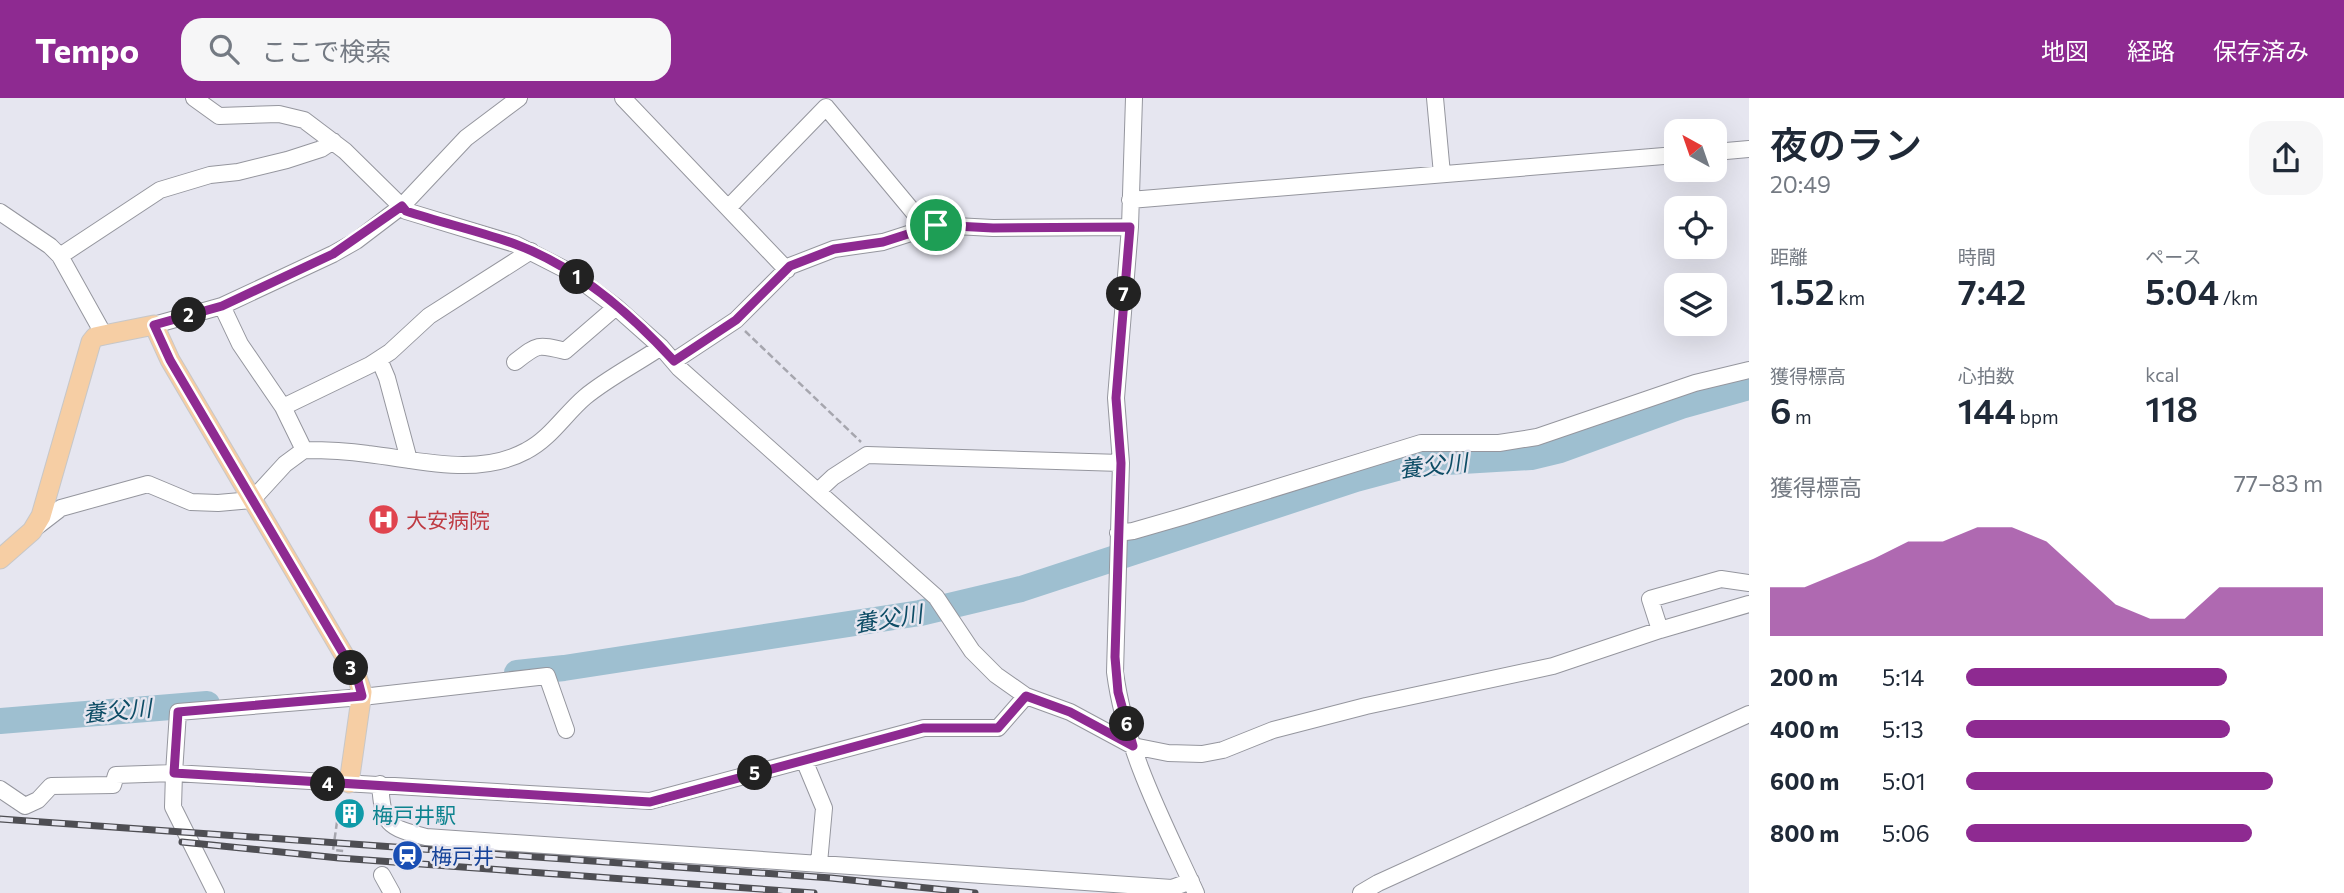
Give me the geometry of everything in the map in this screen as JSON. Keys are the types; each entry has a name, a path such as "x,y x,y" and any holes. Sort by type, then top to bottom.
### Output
{"main road":[{"path":"0,559 35,528 41,516 91,342 96,337 154,325 170,360 360,689 349,783"}],"street":[{"path":"194,98 219,116 279,114 304,120 333,141 406,211 488,235 531,251 568,271 616,307 936,597 972,651 996,675 1026,696 1070,712 1133,746 1179,753 1202,754 1223,750 1273,730 1366,706 1553,666 1749,604"},
{"path":"154,325 222,306 333,254 402,206 466,138 519,98"},
{"path":"623,98 787,270"},
{"path":"380,784 383,813 394,829 426,837 1172,888 1194,887 1133,746 1115,673 1121,463 1116,398 1130,227 1135,98"},
{"path":"1435,98 1442,174"},
{"path":"728,208 826,107 925,226"},
{"path":"60,256 160,190 210,175 238,172 287,160 321,149 333,141"},
{"path":"1727,151 1749,149"},
{"path":"1130,201 1664,156"},
{"path":"0,212 50,246 67,264 104,335"},
{"path":"674,361 736,320 787,270 834,249 883,242 925,226 936,225 993,228 1130,227"},
{"path":"283,407 380,359 429,316 531,251"},
{"path":"222,306 240,344 283,407 304,450"},
{"path":"515,362 531,349 540,346 565,351 616,307"},
{"path":"35,528 61,508 148,484 191,502 252,500 290,459 304,450 448,464 494,463 528,450 593,390 661,347"},
{"path":"380,359 409,460"},
{"path":"1117,538 1421,443 1499,443 1537,437 1695,383 1749,370"},
{"path":"818,491 833,477 867,455 1121,463"},
{"path":"1660,630 1650,599 1721,579 1749,583"},
{"path":"216,893 173,807 178,712 360,689 547,676 566,730"},
{"path":"0,789 25,806 38,800 51,786 113,785 117,775 174,773 650,802 923,728 998,728 1026,696"},
{"path":"1361,893 1749,714"},
{"path":"804,760 824,808 818,863"},
{"path":"382,875 392,893"}],"path":[{"path":"736,320 746,333 862,443 867,455"},
{"path":"337,821 334,850 344,851"}],"waterway":[{"name":"養父川","path":"517,673 920,613 1021,589 1356,479 1412,464 1531,457 1560,450 1681,406 1749,387"},
{"name":"養父川","path":"0,721 207,704"}],"railway":[{"path":"0,819 831,878 975,893"},
{"path":"182,842 339,858 814,893"}],"place":[{"name":"大安病院","path":"383,519"},
{"name":"梅戸井駅","path":"349,814"},
{"name":"梅戸井","path":"408,855"}],"route":[{"path":"402,206 406,211 515,244 568,271 616,307 674,361 736,320 790,266 834,249 883,242 925,226 936,225 993,228 1130,227 1116,398 1121,463 1115,673 1133,746 1070,712 1026,696 998,728 923,728 650,802 174,773 178,712 362,696 362,692 357,677 195,405 154,325 222,306 333,254 356,241 402,206"}]}
